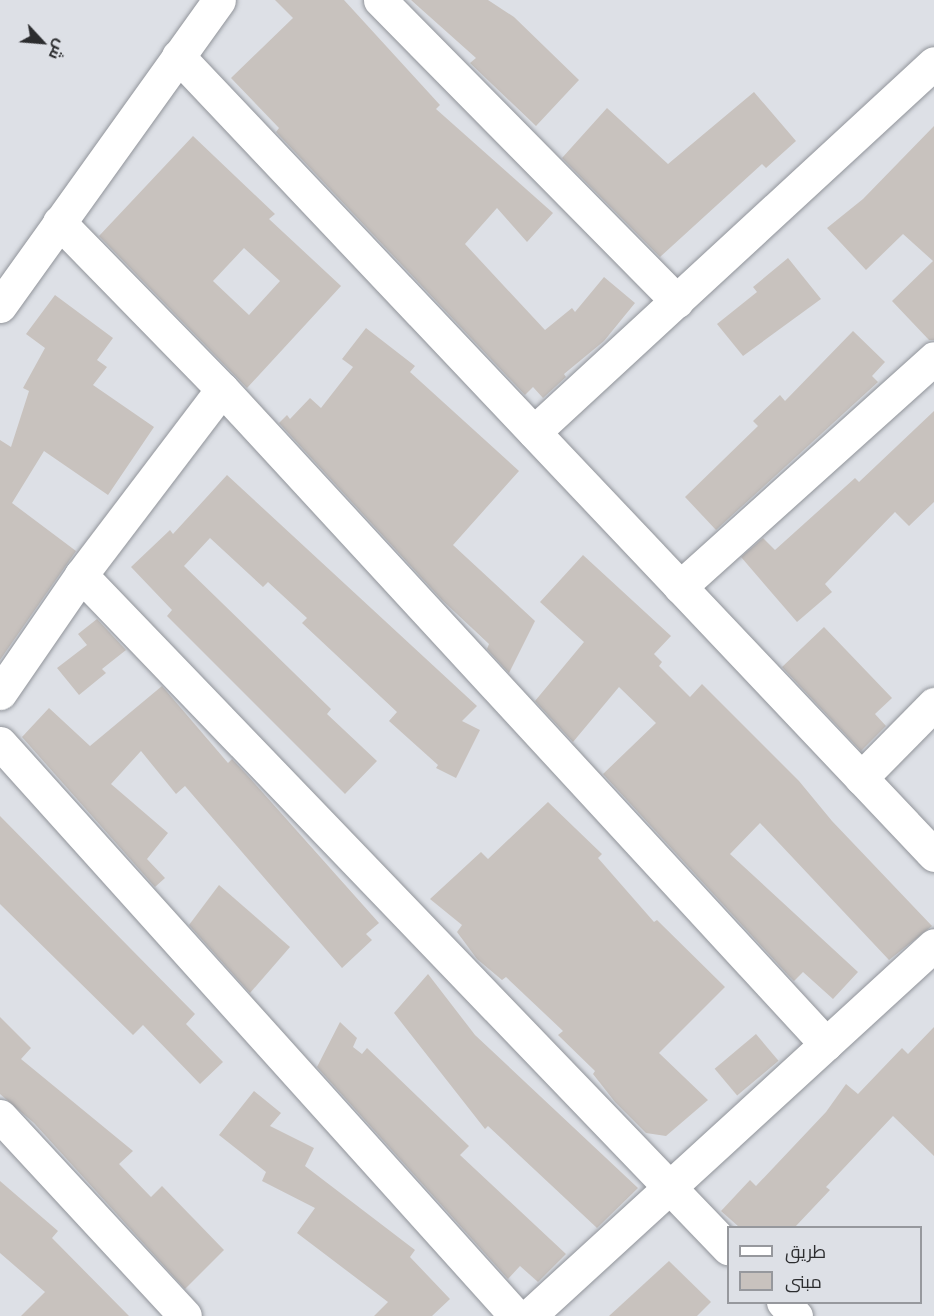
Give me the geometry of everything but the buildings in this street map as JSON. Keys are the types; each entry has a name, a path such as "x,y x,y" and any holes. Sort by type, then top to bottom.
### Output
{"street":[{"path":"380,0 677,301"},
{"path":"0,306 210,9"},
{"path":"178,56 934,855"},
{"path":"534,432 934,63"},
{"path":"59,222 222,389 826,1044"},
{"path":"680,587 934,358"},
{"path":"0,693 81,575 222,389"},
{"path":"81,575 670,1190 727,1246"},
{"path":"861,778 934,704"},
{"path":"0,743 516,1316"},
{"path":"529,1316 670,1190 934,945"},
{"path":"0,1116 185,1316"},
{"path":"785,1304 796,1316"}]}
